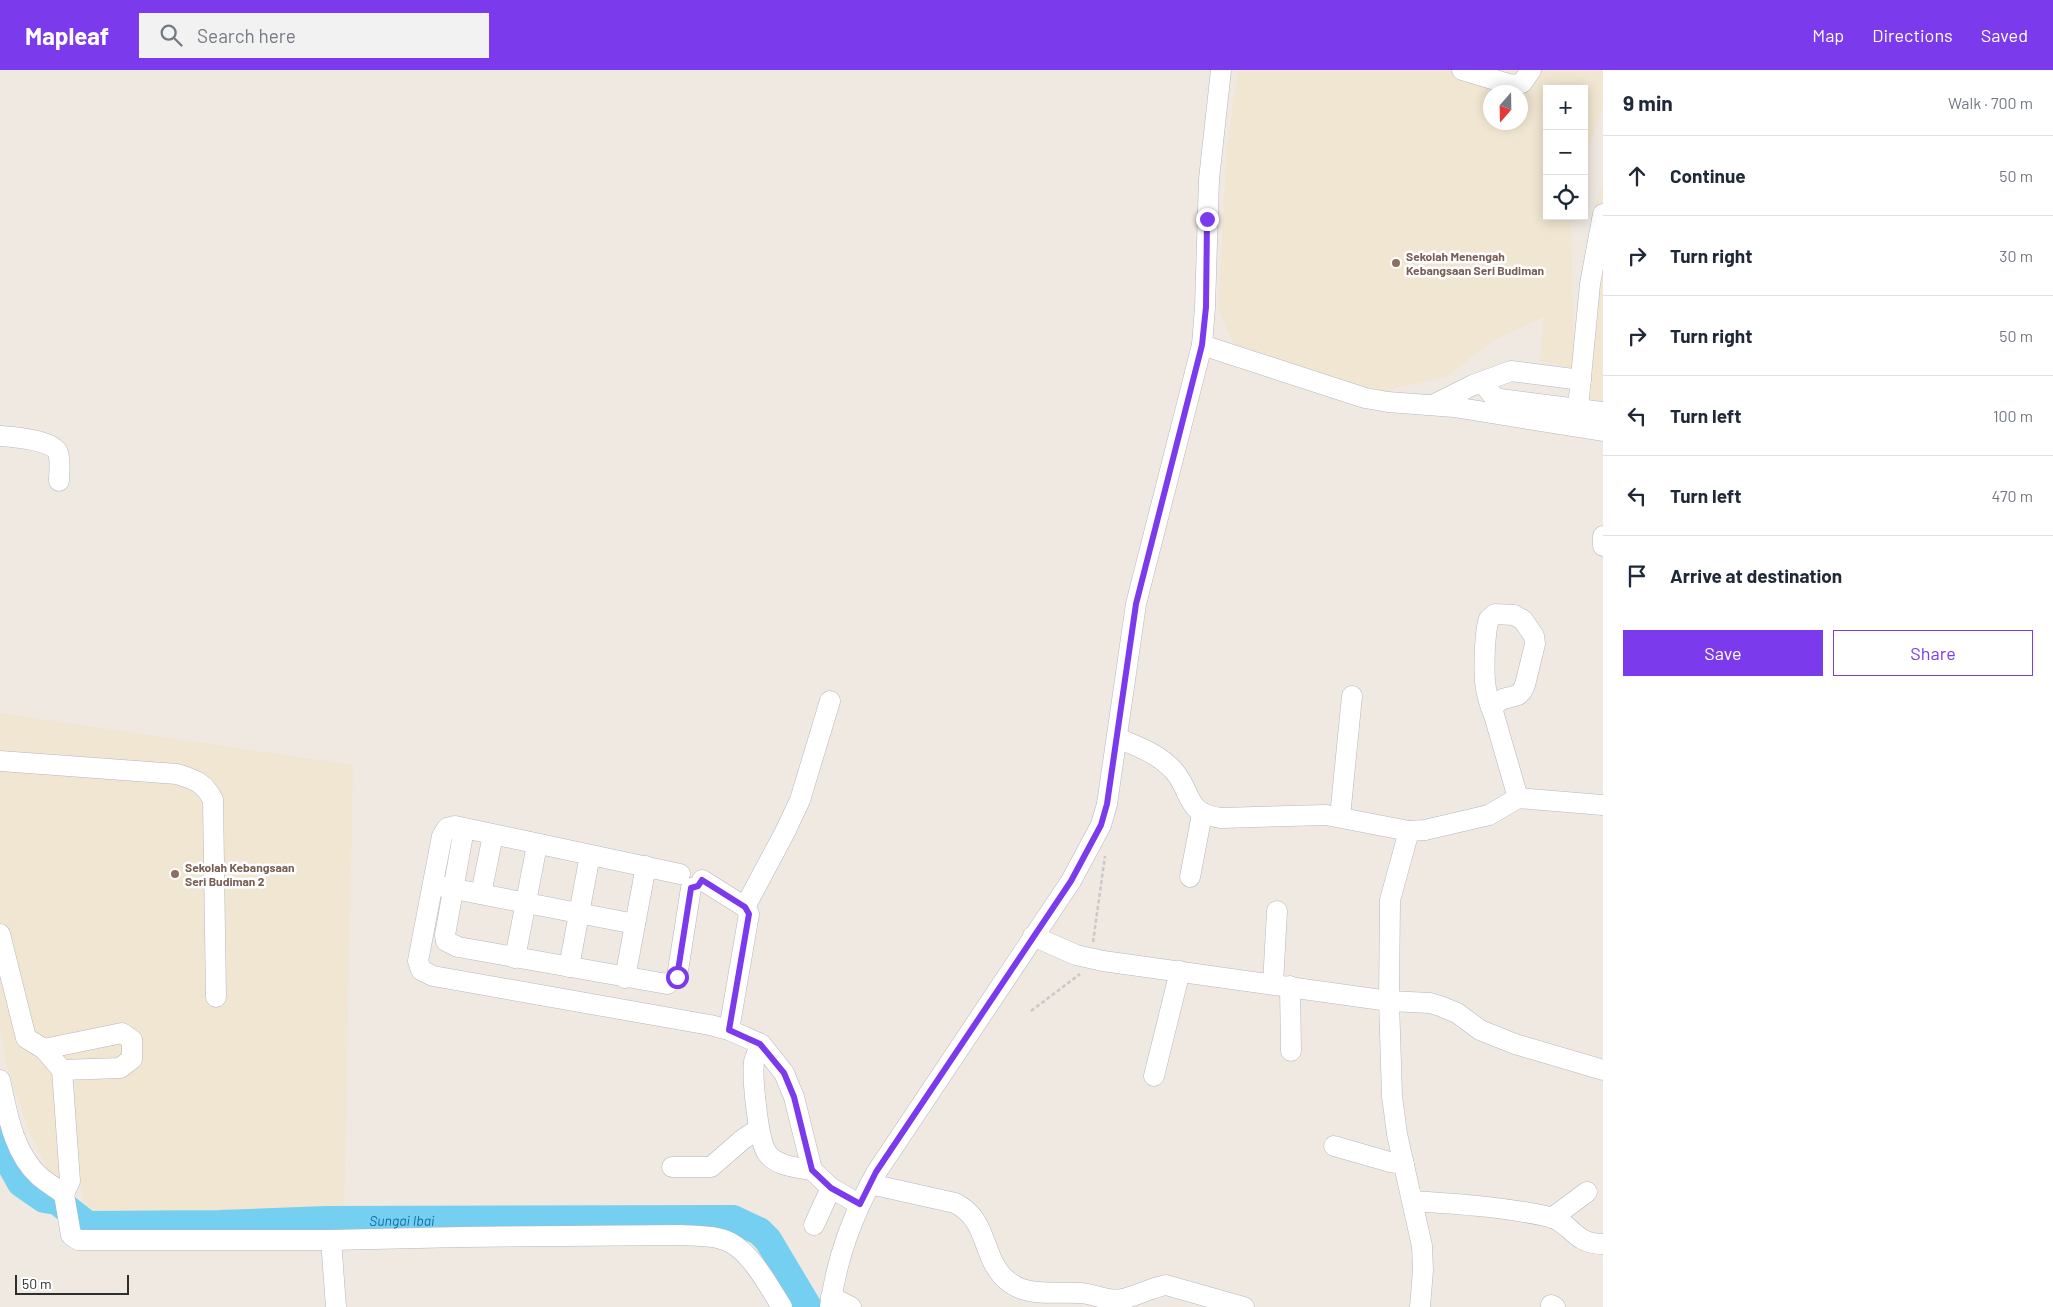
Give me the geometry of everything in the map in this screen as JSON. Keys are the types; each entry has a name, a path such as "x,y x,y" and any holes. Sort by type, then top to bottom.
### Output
{"street":[{"path":"851,1307 831,1302 843,1244 870,1184 1071,881 1101,825 1107,804 1136,604 1202,345 1206,307 1209,179 1221,70"},
{"path":"1462,70 1512,84 1522,83 1530,70"},
{"path":"1578,408 1590,284 1603,214"},
{"path":"1202,345 1365,398 1388,402 1435,404 1488,397 1603,412"},
{"path":"1488,397 1510,371 1581,380"},
{"path":"1435,404 1473,385 1488,397 1603,431"},
{"path":"0,436 49,444 56,449 59,454 59,481"},
{"path":"1603,536 1603,546"},
{"path":"1340,817 1352,696"},
{"path":"745,907 800,800 830,701"},
{"path":"1491,708 1518,798"},
{"path":"1116,738 1153,753 1174,771 1195,807 1202,814 1221,818 1293,815 1340,817 1409,831 1424,830 1489,815 1518,798 1603,805"},
{"path":"0,761 177,774 195,779 208,788 213,800 216,997"},
{"path":"1190,877 1202,814"},
{"path":"729,1030 748,926 749,914 745,907 691,881 646,866 537,845 455,826 447,828 442,836 432,885 418,961 420,970 433,976 729,1030 760,1044 784,1073 812,1170 831,1188 860,1204"},
{"path":"464,829 445,935 446,941 458,947 667,984 677,977 691,881"},
{"path":"1409,831 1390,900 1389,1001 1392,1096 1397,1134 1422,1246 1423,1270 1420,1307"},
{"path":"482,894 493,835"},
{"path":"515,958 537,845"},
{"path":"569,967 590,855"},
{"path":"625,978 646,866"},
{"path":"432,885 635,924"},
{"path":"1277,911 1281,985 1291,1051"},
{"path":"0,934 26,1038 44,1048 62,1070 70,1181 66,1199 71,1235 78,1240 331,1240 462,1236 710,1237 730,1243 746,1254 782,1307"},
{"path":"1033,936 1090,958 1389,1001 1430,1003 1457,1013 1473,1026 1488,1034 1524,1047 1603,1070"},
{"path":"1154,1076 1180,971"},
{"path":"44,1048 122,1033 132,1040 132,1059 120,1068 62,1070"},
{"path":"760,1044 754,1062 758,1129 767,1152 775,1160 793,1167 812,1170"},
{"path":"0,1080 9,1120 25,1159 39,1176 66,1199"},
{"path":"672,1167 711,1167 742,1140 758,1129"},
{"path":"1334,1146 1390,1162 1404,1164"},
{"path":"870,1184 955,1204 966,1209 976,1221 1000,1274 1015,1287 1036,1293 1082,1293 1110,1300 1121,1300 1155,1287 1166,1285 1244,1307"},
{"path":"814,1225 831,1188"},
{"path":"1552,1218 1587,1192"},
{"path":"1413,1201 1489,1207 1552,1218 1586,1242 1603,1244"},
{"path":"331,1240 336,1307"}],"path":[{"path":"1031,1011 1076,978 1086,968 1090,958 1105,864 1105,851"}],"shaded area":[{"name":"Sekolah Menengah Kebangsaan Seri Budiman","path":"1238,70 1603,70 1603,105 1588,150 1588,85 1543,85 1543,220 1571,220 1574,368 1540,361 1544,317 1492,341 1446,377 1379,392 1234,344 1218,309 1227,147"},
{"path":"1603,183 1603,419 1591,417 1592,215"},
{"name":"Sekolah Kebangsaan Seri Budiman 2","path":"0,713 353,765 344,1209 87,1215 81,1186 49,1173 27,1126 7,1067 0,1031"}],"waterway":[{"name":"Sungai Ibai","path":"0,1131 6,1156 21,1183 44,1199 57,1201 88,1225 220,1224 326,1220 733,1219 759,1231 768,1240 808,1307"}],"place":[{"name":"Sekolah Menengah Kebangsaan Seri Budiman","path":"1396,263"},
{"name":"Sekolah Kebangsaan Seri Budiman 2","path":"175,874"}],"route":[{"path":"677,977 691,888 698,886 702,880 745,907 749,914 729,1030 760,1044 784,1073 794,1097 812,1170 831,1188 860,1204 876,1172 1071,881 1101,825 1107,804 1136,604 1200,358 1206,307 1207,219"}]}
